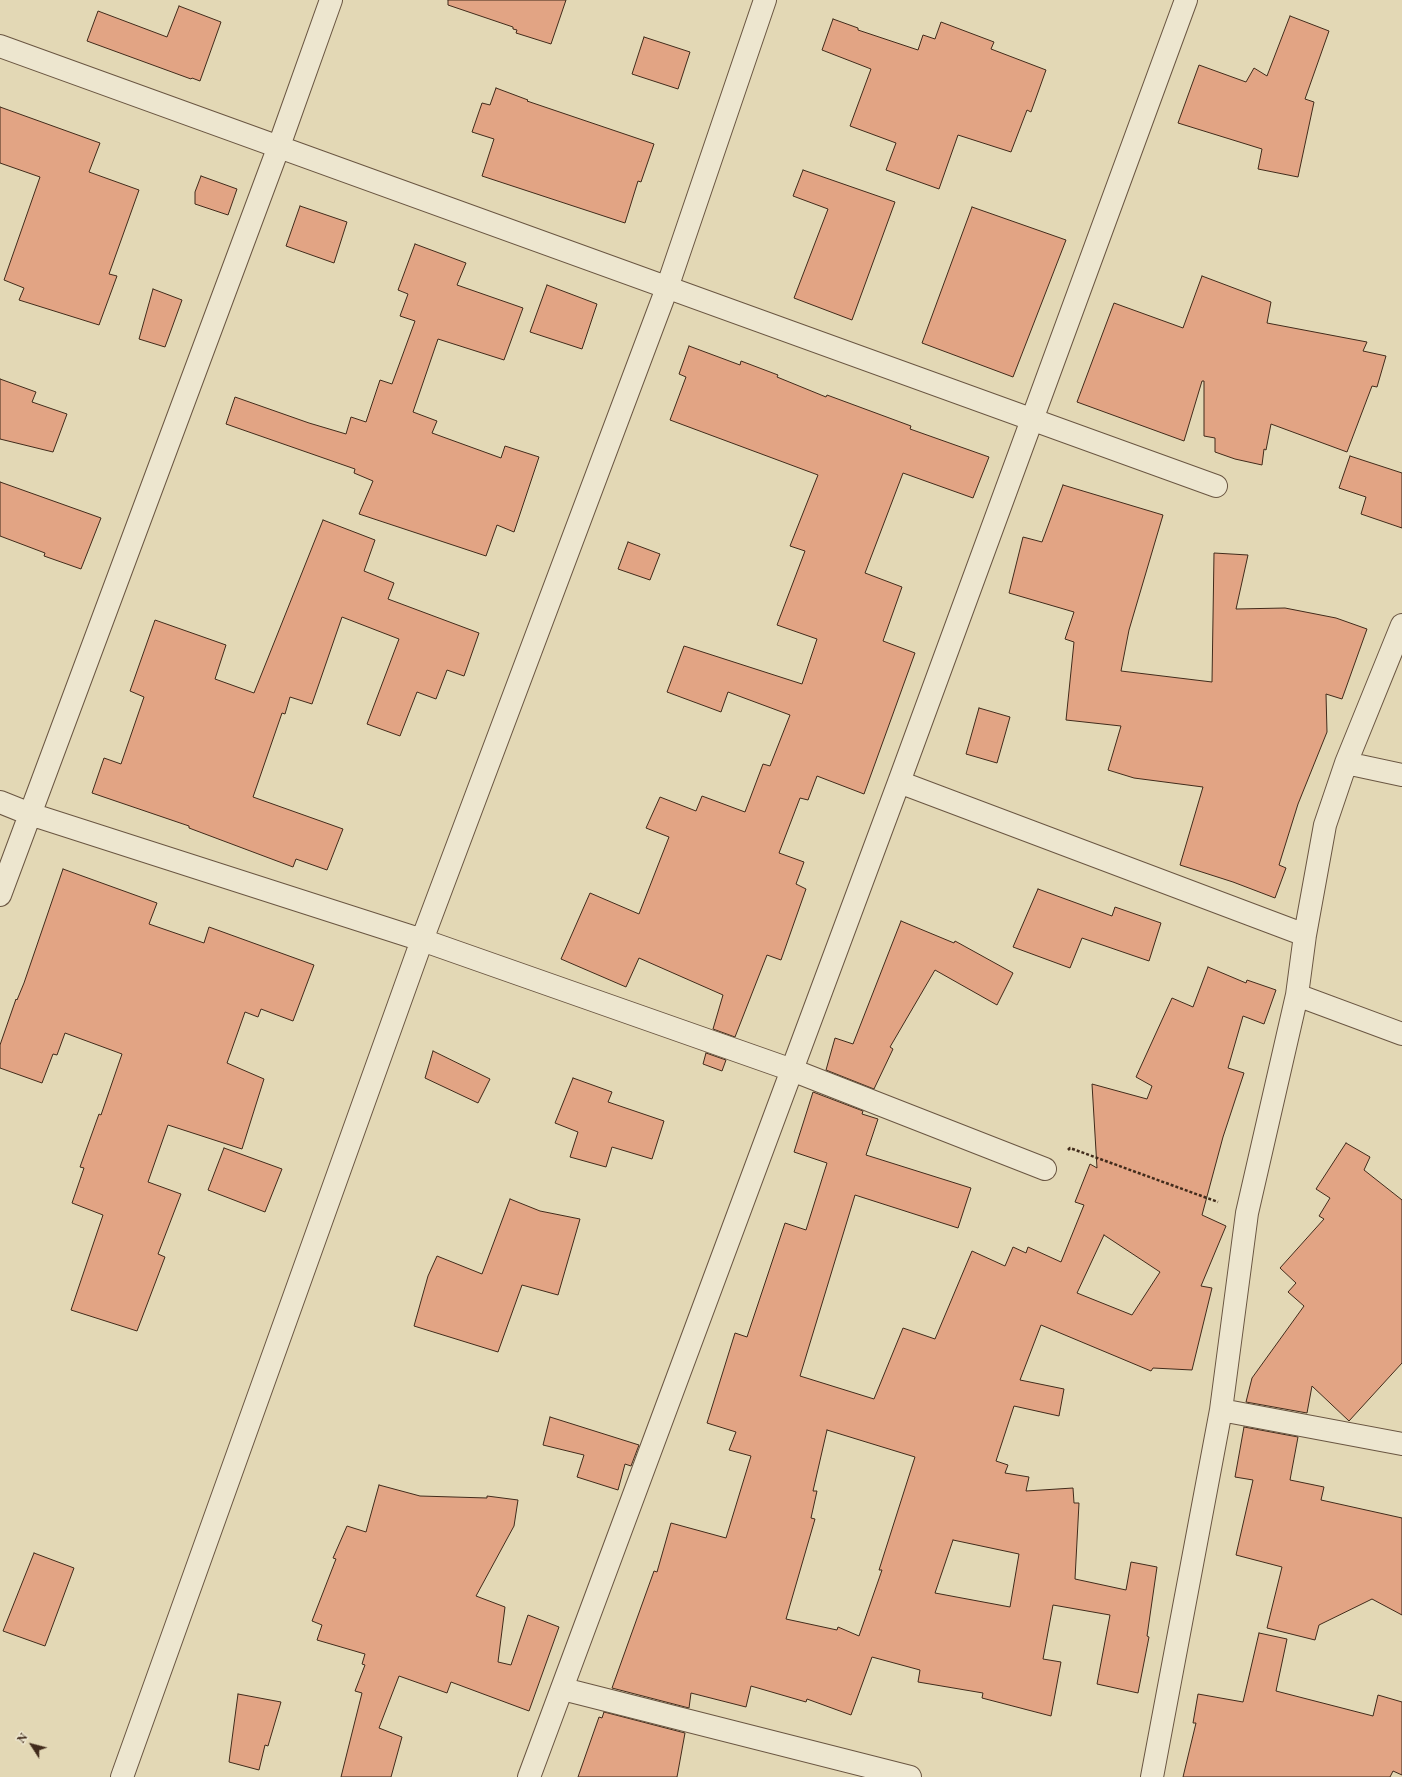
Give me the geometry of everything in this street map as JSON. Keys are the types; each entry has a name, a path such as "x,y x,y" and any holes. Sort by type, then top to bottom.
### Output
{"street":[{"path":"0,895 279,146 331,0"},
{"path":"122,1777 422,940 667,288 766,0"},
{"path":"529,1777 899,782 1186,0"},
{"path":"0,46 1216,486"},
{"path":"1152,1777 1221,1410 1247,1213 1297,995 1305,935 1325,825 1346,763 1402,625"},
{"path":"1346,763 1402,775"},
{"path":"899,782 1305,935"},
{"path":"0,802 30,814 422,940 792,1070 1045,1169"},
{"path":"1297,995 1402,1034"},
{"path":"1221,1410 1402,1444"},
{"path":"563,1689 910,1777"}],"path":[{"path":"1045,1169 1070,1148 1247,1213"}],"building":[{"path":"448,0 566,0 551,44 516,33 517,30 513,29 513,27 448,5"},
{"path":"179,6 221,22 200,81 87,41 98,11 167,37"},
{"path":"1290,16 1329,31 1305,99 1314,102 1298,177 1258,169 1262,149 1178,123 1199,65 1246,82 1254,68 1267,76"},
{"path":"833,19 858,28 858,30 918,50 923,35 935,39 941,22 994,42 991,49 1046,70 1031,112 1027,110 1011,152 958,135 939,189 886,170 896,143 850,126 871,69 822,50"},
{"path":"644,37 690,52 678,89 632,74"},
{"path":"496,88 528,100 527,101 654,144 641,182 638,181 625,223 482,176 494,139 472,132 482,103 490,105"},
{"path":"0,107 100,143 89,172 139,190 109,274 117,276 99,325 19,300 24,288 4,280 40,177 0,163"},
{"path":"803,170 895,202 852,320 794,298 828,209 793,196"},
{"path":"201,176 237,189 228,215 195,204 195,192"},
{"path":"300,206 347,222 334,263 286,246"},
{"path":"972,207 1066,240 1013,377 922,343"},
{"path":"415,244 466,263 457,285 523,308 504,360 438,339 413,412 437,421 432,433 501,458 505,446 539,457 514,532 497,525 486,556 359,514 373,481 354,473 355,469 226,424 235,397 309,423 346,434 351,417 366,422 380,380 392,384 415,321 400,316 408,294 398,290"},
{"path":"1202,276 1271,302 1267,323 1367,342 1363,351 1386,356 1377,387 1372,386 1347,452 1271,424 1266,450 1264,449 1262,465 1235,459 1215,452 1215,438 1204,436 1204,381 1202,381 1184,441 1077,402 1114,303 1183,328"},
{"path":"547,285 597,304 582,349 530,332"},
{"path":"153,289 182,300 165,347 139,339"},
{"path":"689,346 740,365 741,361 778,375 777,377 826,397 827,395 911,426 910,429 989,457 973,498 903,473 865,573 902,587 883,641 915,653 864,794 817,776 808,800 800,798 779,853 804,862 796,884 806,889 781,960 767,955 735,1037 713,1029 723,995 639,958 626,987 561,959 590,893 639,914 669,837 646,828 660,797 696,811 702,796 745,812 763,764 770,766 790,715 728,692 721,712 667,692 684,646 802,684 817,639 777,625 805,551 790,546 818,475 670,420 686,377 679,374"},
{"path":"0,379 36,392 32,402 67,414 53,452 0,439"},
{"path":"1350,456 1402,473 1402,528 1361,514 1366,497 1339,488"},
{"path":"0,482 101,518 81,569 44,556 45,553 0,536"},
{"path":"1063,485 1163,515 1129,630 1121,671 1212,682 1214,553 1248,555 1236,609 1285,608 1336,618 1367,629 1342,699 1326,694 1327,732 1298,804 1279,865 1286,868 1275,898 1233,882 1180,865 1203,787 1134,778 1108,770 1121,726 1066,720 1074,642 1065,639 1074,612 1009,593 1023,537 1042,542"},
{"path":"323,520 375,540 364,571 394,583 388,599 479,633 464,676 447,670 436,699 417,692 400,736 367,724 399,639 342,617 312,704 290,697 285,714 282,713 253,797 343,829 327,870 296,859 293,867 189,828 189,826 92,793 104,758 121,764 144,697 130,691 155,620 226,645 215,679 254,693"},
{"path":"628,542 660,554 650,580 618,569"},
{"path":"979,708 1010,717 997,763 966,754"},
{"path":"63,869 157,903 149,924 204,943 209,927 314,965 293,1021 261,1009 258,1017 245,1012 227,1063 264,1079 242,1149 168,1125 148,1182 181,1194 158,1254 165,1257 137,1331 71,1310 103,1215 72,1203 84,1168 80,1167 99,1114 101,1115 122,1054 65,1033 57,1055 53,1054 42,1083 0,1068 0,1045 16,999 17,1000 24,983"},
{"path":"1038,889 1112,916 1115,907 1161,923 1149,961 1082,938 1070,968 1013,947"},
{"path":"901,921 954,943 955,941 1013,973 997,1005 935,970 890,1047 893,1049 874,1089 826,1070 835,1038 853,1044"},
{"path":"1208,967 1246,983 1247,980 1276,990 1264,1024 1243,1016 1228,1068 1244,1073 1223,1137 1202,1215 1226,1226 1201,1286 1212,1288 1192,1370 1153,1368 1151,1371 1041,1325 1020,1380 1064,1389 1059,1416 1014,1406 996,1461 1008,1465 1005,1473 1029,1477 1026,1491 1073,1488 1074,1503 1079,1503 1075,1579 1126,1590 1131,1562 1157,1567 1147,1636 1149,1637 1138,1693 1097,1684 1110,1615 1053,1605 1043,1659 1061,1662 1051,1716 982,1698 983,1693 918,1682 920,1670 872,1657 851,1715 807,1699 806,1702 751,1686 746,1707 691,1693 689,1708 612,1688 654,1571 657,1572 671,1523 726,1538 751,1456 729,1450 736,1432 707,1423 735,1333 747,1337 785,1223 806,1230 827,1163 794,1152 813,1092 863,1111 862,1114 878,1119 866,1155 971,1188 958,1228 855,1195 800,1376 874,1399 903,1328 935,1339 972,1251 1005,1266 1013,1247 1026,1253 1028,1247 1061,1262 1084,1205 1075,1202 1090,1164 1097,1168 1092,1084 1147,1099 1152,1086 1136,1077 1172,998 1193,1007","holes":["1104,1235 1160,1272 1132,1315 1077,1293","827,1430 915,1457 879,1570 882,1570 859,1636 838,1627 837,1630 786,1619 815,1519 811,1518 817,1491 813,1491","953,1540 1019,1554 1010,1607 935,1593"]},
{"path":"433,1051 490,1079 478,1103 425,1078"},
{"path":"706,1053 726,1060 722,1071 703,1064"},
{"path":"573,1078 612,1092 608,1102 664,1121 652,1159 612,1147 606,1167 570,1157 578,1132 555,1123"},
{"path":"1346,1143 1370,1157 1364,1170 1402,1200 1402,1363 1349,1421 1312,1386 1307,1413 1246,1402 1252,1378 1304,1306 1288,1292 1296,1283 1280,1268 1324,1219 1319,1216 1330,1198 1316,1189"},
{"path":"224,1148 282,1169 265,1212 208,1190"},
{"path":"510,1199 540,1211 580,1219 558,1295 522,1285 498,1352 414,1326 428,1276 437,1256 482,1274"},
{"path":"550,1417 639,1445 631,1466 625,1464 618,1490 577,1477 584,1455 543,1445"},
{"path":"1244,1427 1298,1437 1290,1480 1324,1487 1321,1500 1402,1518 1402,1615 1372,1599 1319,1625 1315,1640 1267,1628 1282,1567 1236,1555 1253,1480 1235,1477"},
{"path":"379,1485 420,1496 487,1498 487,1496 518,1500 514,1526 476,1596 505,1607 498,1662 511,1665 528,1615 559,1627 529,1711 451,1682 447,1693 399,1676 379,1728 402,1737 391,1777 341,1777 362,1693 355,1691 365,1665 362,1664 365,1654 317,1640 322,1625 312,1621 336,1559 333,1558 347,1526 366,1532"},
{"path":"34,1553 74,1568 45,1646 3,1631"},
{"path":"1259,1633 1287,1639 1276,1691 1373,1716 1378,1695 1402,1702 1402,1775 1393,1771 1390,1777 1183,1777 1196,1723 1193,1723 1198,1694 1243,1702"},
{"path":"238,1694 281,1702 268,1746 265,1745 259,1770 229,1762"},
{"path":"604,1712 685,1733 677,1777 578,1777 599,1717 602,1718"}]}
